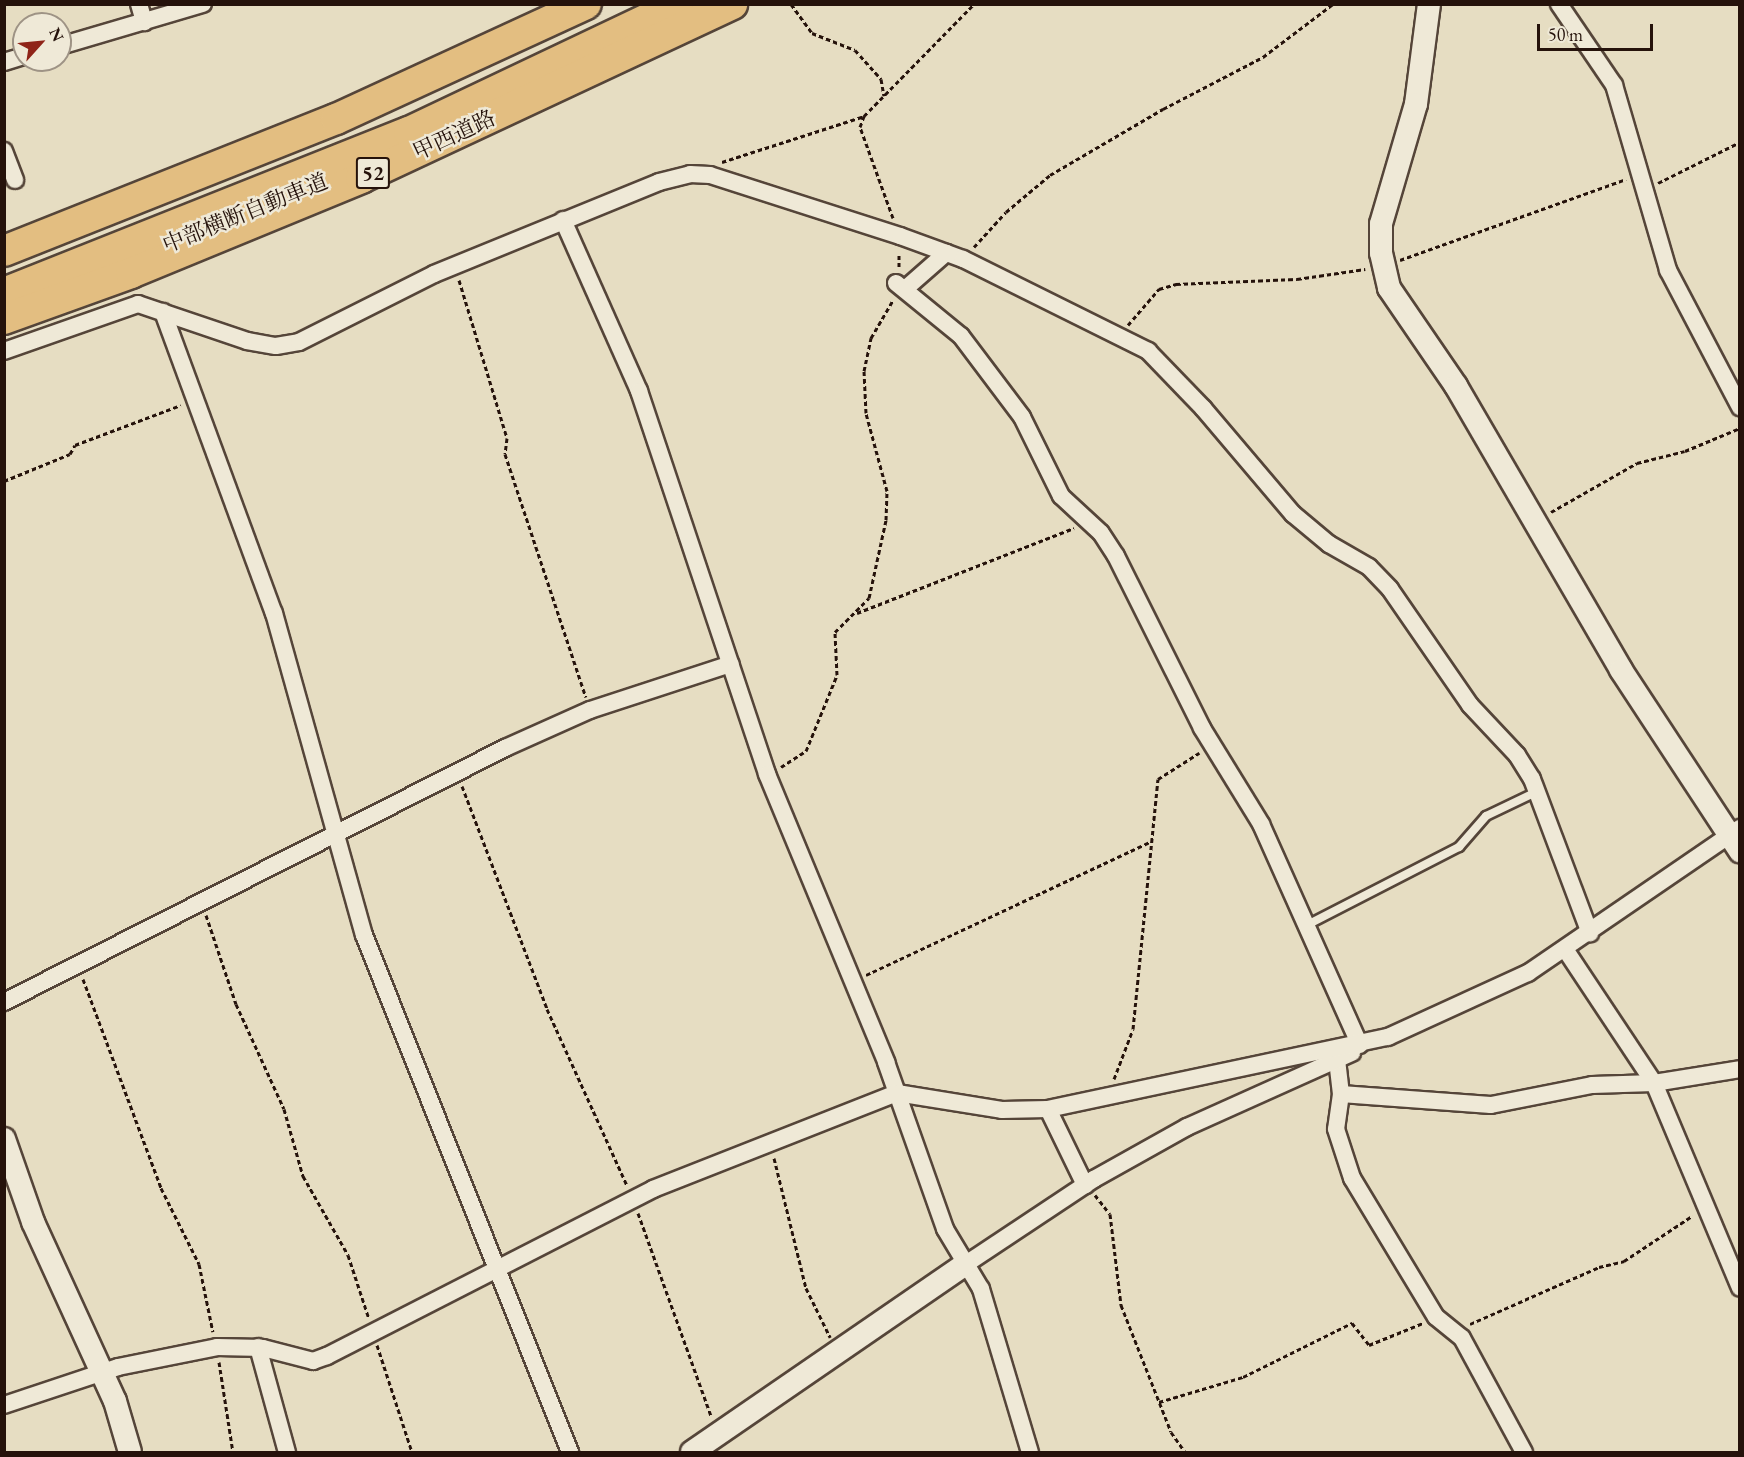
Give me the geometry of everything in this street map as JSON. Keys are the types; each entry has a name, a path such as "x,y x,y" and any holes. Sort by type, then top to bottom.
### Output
{"highway":[{"path":"4,251 336,119 586,4"},
{"name":"中部横断自動車道","path":"4,293 409,132 678,4"},
{"name":"中部横断自動車道","path":"4,306 413,144 709,4"},
{"name":"甲西道路","path":"4,319 131,273 361,178 732,4"}],"street":[{"path":"139,4 144,22"},
{"path":"72,43 203,4"},
{"path":"4,1405 103,1373 217,1347 258,1347 313,1361 373,1333 496,1267 633,1198 897,1093 1002,1110 1048,1109 1108,1094 1336,1055 1388,1037 1467,1004 1565,949 1735,838 1535,521 1456,386 1389,288 1381,253 1381,224 1427,50 1430,4"},
{"path":"1559,4 1614,85 1643,191 1668,270 1740,407"},
{"path":"4,151 15,180"},
{"path":"4,351 138,304 247,341 287,344 454,266 563,220 690,174 710,175 900,236 963,260 1148,351 1203,408 1293,514 1329,544 1369,567 1390,589 1470,705 1517,755 1536,792 1590,933"},
{"path":"563,220 639,391 767,774 897,1093 945,1229 981,1289 1030,1452"},
{"path":"946,254 901,286 961,336 1022,417 1061,496 1116,556 1212,745 1261,824 1309,924 1360,1045"},
{"path":"163,312 274,613 364,935 570,1452"},
{"path":"4,1002 590,710 731,664"},
{"path":"1565,949 1654,1083 1740,1288"},
{"path":"692,1452 1085,1185 1186,1127 1336,1055 1388,1037"},
{"path":"1336,1055 1341,1094 1336,1129 1352,1178 1436,1317 1457,1334 1524,1452"},
{"path":"1341,1094 1491,1105 1592,1085 1654,1083 1740,1069"},
{"path":"1048,1109 1085,1185"},
{"path":"4,1139 33,1222 103,1373 130,1452"},
{"path":"258,1347 286,1452"}],"lane":[{"path":"1309,924 1459,848 1486,816 1536,792"}],"path":[{"path":"791,4 812,33 855,50 881,79 884,96"},
{"path":"767,774 806,751 837,675 835,632 869,598 886,520 887,491 866,413 864,371 871,338 901,286 900,236 863,143 860,127 864,116 974,4"},
{"path":"963,260 1006,212 1050,176 1182,98 1263,57 1333,4"},
{"path":"690,174 864,116"},
{"path":"1643,191 1740,142"},
{"path":"454,266 507,438 505,454 590,710"},
{"path":"4,481 70,454 75,445 197,399"},
{"path":"1535,521 1636,463 1685,451 1740,428"},
{"path":"855,614 1038,540 1089,524"},
{"path":"1108,1094 1133,1029 1158,779 1212,745"},
{"path":"458,774 547,1009 633,1198 717,1435"},
{"path":"850,982 1152,841"},
{"path":"202,905 236,1004 284,1109 303,1176 348,1255 412,1452"},
{"path":"78,966 161,1188 199,1264 217,1347 233,1452"},
{"path":"771,1145 806,1288 837,1352"},
{"path":"1085,1185 1110,1214 1121,1305 1159,1402 1185,1452"},
{"path":"1457,1334 1466,1326 1599,1266 1624,1261 1706,1207"},
{"path":"1159,1402 1243,1377 1352,1323 1369,1345 1436,1317"}]}
